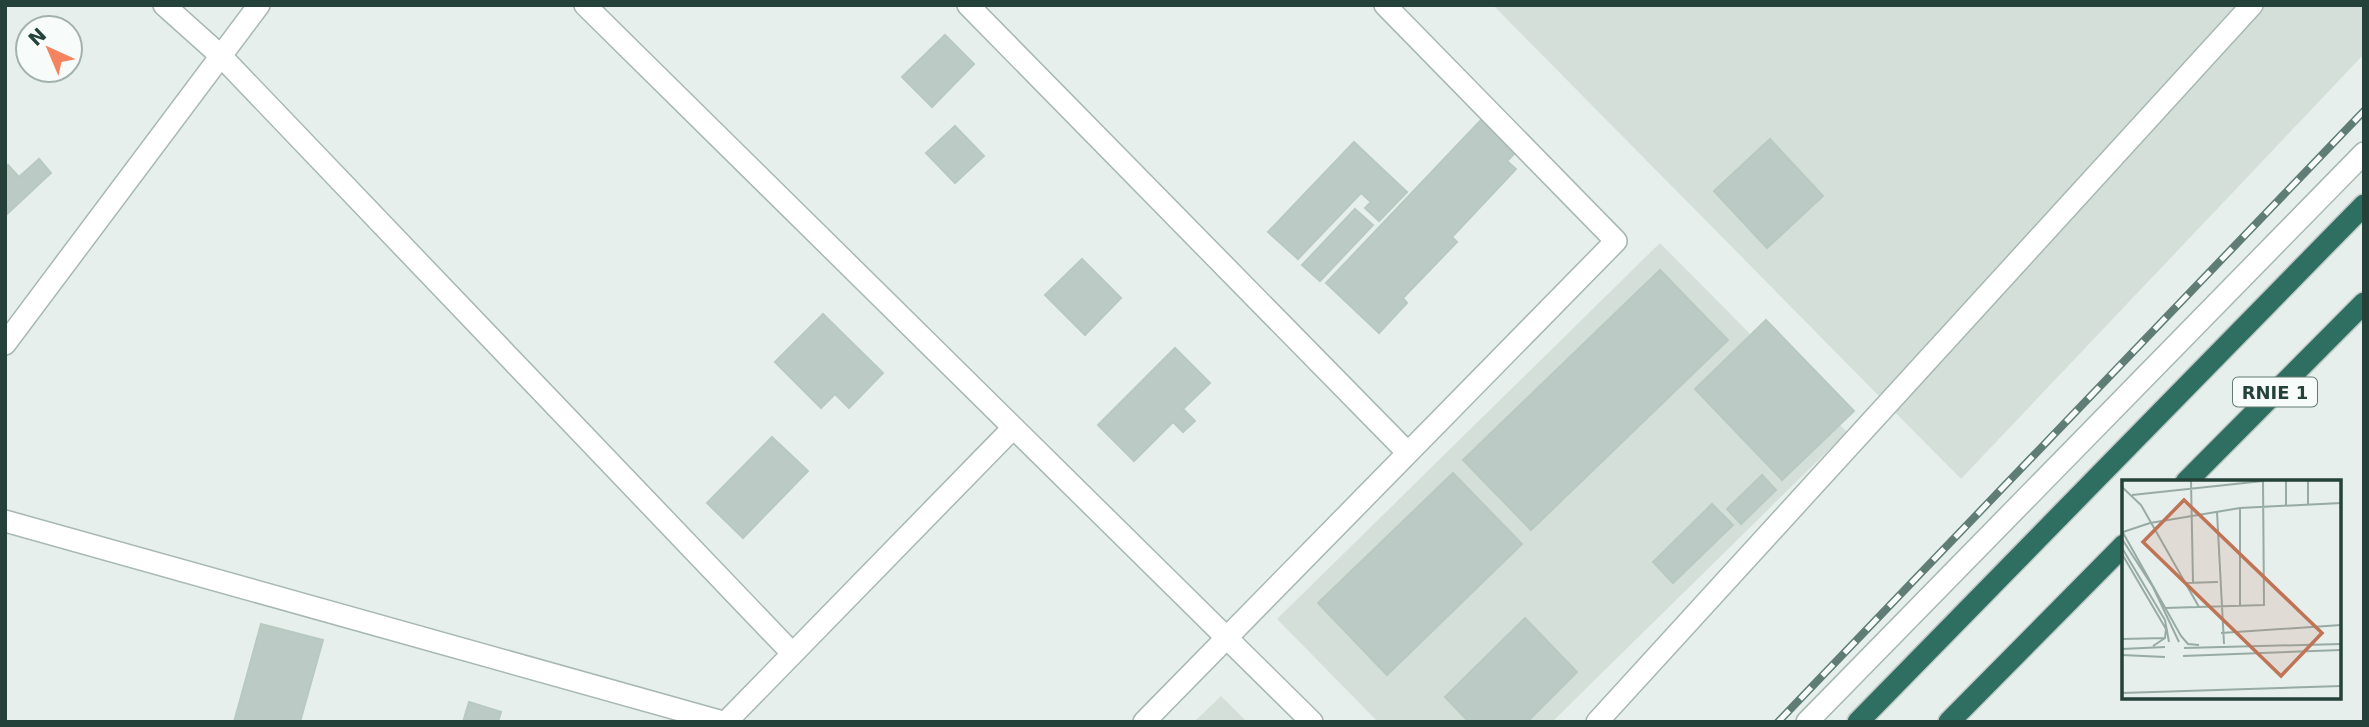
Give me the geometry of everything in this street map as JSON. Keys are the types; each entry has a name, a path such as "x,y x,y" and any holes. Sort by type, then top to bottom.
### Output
{"highway":[{"name":"RNIE 1","path":"1858,722 2364,205"},
{"name":"RNIE 1","path":"2188,480 2364,303"},
{"path":"1949,722 2122,547"}],"street":[{"path":"164,5 221,57 791,652"},
{"path":"5,344 259,5"},
{"path":"585,5 1312,722"},
{"path":"968,5 1408,453"},
{"path":"1144,722 1616,241 1384,5"},
{"path":"1597,722 2252,5"},
{"path":"1807,722 2364,153"},
{"path":"5,521 725,722 1013,428"}],"shaded area":[{"path":"1493,5 2364,5 2364,54 1961,479"},
{"path":"1660,243 1847,432 1552,722 1378,722 1277,619"},
{"path":"1221,696 1247,722 1194,722"}],"building":[{"path":"945,35 974,64 932,107 902,77"},
{"path":"1482,119 1516,152 1507,161 1516,169 1452,237 1457,242 1403,298 1407,303 1379,333 1326,283"},
{"path":"955,126 984,156 955,183 926,153"},
{"path":"1770,139 1823,196 1767,248 1714,191"},
{"path":"1354,142 1407,192 1379,221 1365,208 1371,202 1361,193 1298,259 1268,232"},
{"path":"39,159 51,173 5,216 5,168 8,165 19,177"},
{"path":"1355,209 1373,225 1320,281 1302,265"},
{"path":"1082,259 1121,298 1085,335 1045,295"},
{"path":"1660,270 1728,340 1531,530 1463,460"},
{"path":"823,314 883,373 849,408 835,394 821,408 775,362"},
{"path":"1766,320 1854,411 1782,480 1695,389"},
{"path":"1175,348 1210,383 1183,409 1195,421 1183,432 1173,422 1134,461 1098,425"},
{"path":"772,437 808,471 743,538 707,503"},
{"path":"1453,473 1522,544 1387,675 1318,603"},
{"path":"1762,475 1776,490 1741,524 1727,509"},
{"path":"1712,504 1733,525 1673,583 1653,562"},
{"path":"1525,618 1577,672 1527,722 1469,722 1445,697"},
{"path":"261,624 323,640 300,722 234,722"},
{"path":"469,702 501,712 498,722 463,722"}],"railway":[{"path":"1778,722 2364,111"}]}
